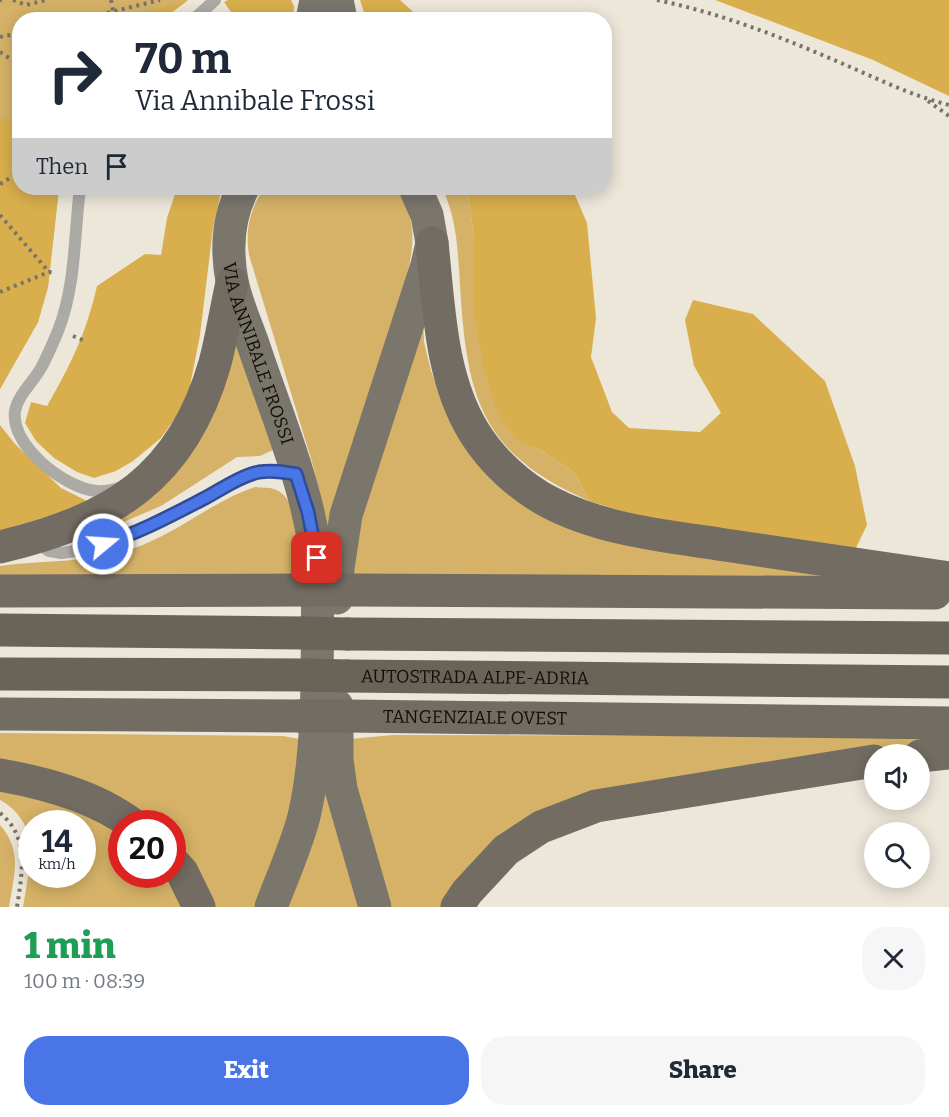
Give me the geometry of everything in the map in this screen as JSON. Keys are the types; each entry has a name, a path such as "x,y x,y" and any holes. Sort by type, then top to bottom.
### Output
{"highway":[{"path":"432,243 445,353 463,411 485,449 531,491 549,502 593,521 667,536 949,578"},
{"path":"0,547 55,532 103,511 149,478 165,463 182,442 201,401 215,362 232,283"},
{"path":"0,591 949,593"},
{"path":"0,630 949,638"},
{"name":"AUTOSTRADA ALPE-ADRIA","path":"0,674 949,682"},
{"name":"TANGENZIALE OVEST","path":"0,714 949,723"},
{"path":"930,755 949,753"},
{"path":"458,907 467,892 506,850 541,827 596,806 864,763"},
{"path":"0,775 80,796 110,810"},
{"path":"186,880 199,907"}],"main road":[{"name":"VIA ANNIBALE FROSSI","path":"240,195 230,222 228,242 232,283 308,512 317,558 315,743 311,777 304,815 272,907"},
{"path":"375,907 348,820 337,760 338,568 346,514 427,265 432,243 427,215 418,195"}],"lane":[{"path":"202,12 215,0"},
{"path":"79,195 70,292 58,330 41,368 18,402 15,412 16,426 23,441 34,455 62,478 76,486 97,491 109,490 149,478"},
{"path":"32,539 49,551 62,553 81,550 124,537 165,519 248,475 269,471 296,474"}],"path":[{"path":"13,0 26,5 46,0"},
{"path":"111,0 114,12"},
{"path":"104,12 160,0"},
{"path":"657,0 703,10 784,39 926,99 949,105"},
{"path":"926,99 949,116"},
{"path":"0,215 52,272 0,292"},
{"path":"66,334 85,341"},
{"path":"0,813 15,830 23,855 17,907"}],"shaded area":[{"path":"0,0 188,0 172,12 12,12 12,195 58,195 48,287 38,322 0,389"},
{"path":"228,0 291,0 294,12 231,12 224,2"},
{"path":"360,0 400,0 413,12 364,12"},
{"path":"715,0 949,0 949,96 873,60"},
{"path":"187,1 172,12 145,12"},
{"path":"0,118 12,120 12,195 58,195 48,287 38,322 0,389"},
{"path":"175,195 221,195 213,228 200,335 187,401 161,438 133,461 116,471 94,478 77,472 54,458 36,441 25,423 31,402 47,406 63,376 88,319 97,286 145,254 161,255 167,218"},
{"path":"260,195 401,195 411,219 412,241 407,275 328,545 321,496 312,462 249,255 250,220"},
{"path":"445,195 468,195 474,237 517,440 544,452 575,473 589,501 552,483 524,463 502,441 486,418 475,391 468,360 456,235"},
{"path":"468,195 575,195 587,223 596,318 591,357 612,412 629,428 700,432 721,413 694,366 685,320 693,300 753,314 825,381 855,466 867,525 854,552 644,518 589,501 575,473 544,452 516,440 497,411 484,369 474,313 474,237"},
{"path":"423,318 424,342 431,371 446,411 531,503 867,578 349,580 352,546"},
{"path":"232,330 273,450 260,456 237,457 161,506 100,532 68,540 171,479 186,461 208,425"},
{"path":"0,425 15,444 61,488 91,503 0,531"},
{"path":"255,487 274,489 283,494 289,503 297,528 301,579 0,579 0,566 96,557 145,544 222,501"},
{"path":"0,733 283,736 300,739 293,799 258,907 213,907 186,857 186,810 125,810 0,767"},
{"path":"393,735 949,736 949,742 930,745 864,744 864,755 602,794 445,907 392,907 358,798 350,739"},
{"path":"323,769 359,907 286,907"},
{"path":"0,786 42,794 78,810 18,810 18,815 0,800"},
{"path":"96,818 108,823 108,888 179,888 190,907 23,907 26,888 96,888"},
{"path":"0,825 12,844 14,854 15,864 9,907 0,907"}],"route":[{"path":"103,544 165,519 248,475 281,471 296,474 308,512 317,558"}]}
